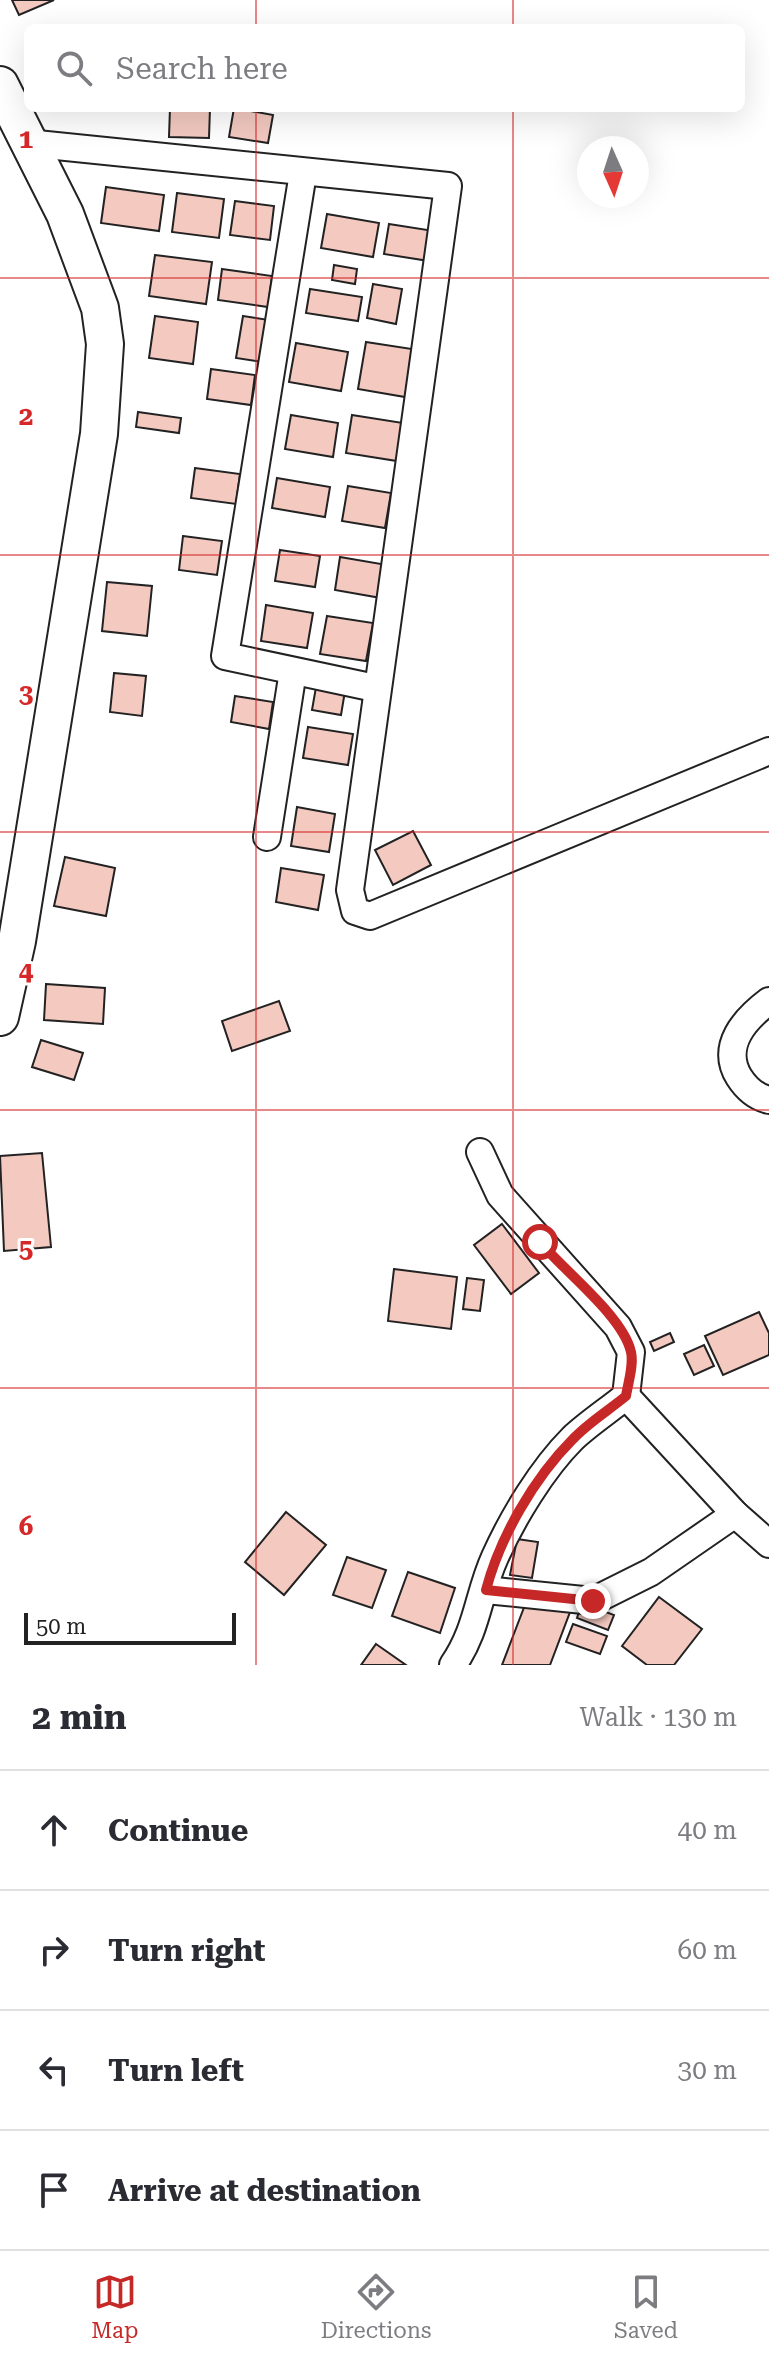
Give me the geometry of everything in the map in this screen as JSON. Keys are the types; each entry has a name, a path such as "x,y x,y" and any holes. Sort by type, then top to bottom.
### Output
{"street":[{"path":"0,85 65,214 100,308 105,344 99,434 17,941 0,1017"},
{"path":"27,143 448,186 375,688 350,890 355,911 363,916 384,911 769,751"},
{"path":"303,173 225,656 375,688"},
{"path":"267,837 293,671"},
{"path":"769,1001 747,1018 733,1044 733,1068 746,1087 769,1100"},
{"path":"453,1665 465,1648 494,1558 531,1495 572,1439 626,1396 631,1352 618,1327 500,1195 480,1152"},
{"path":"626,1396 735,1514 769,1544"},
{"path":"486,1590 593,1601 651,1572 735,1514"}],"building":[{"path":"12,0 54,0 19,15"},
{"path":"170,112 210,112 209,138 169,137"},
{"path":"233,112 273,115 268,143 229,137"},
{"path":"106,187 164,195 159,231 101,223"},
{"path":"177,193 224,199 219,238 172,232"},
{"path":"235,201 274,206 270,240 230,235"},
{"path":"327,214 379,223 373,257 321,248"},
{"path":"389,224 434,231 429,261 384,254"},
{"path":"155,255 212,262 206,304 149,296"},
{"path":"334,265 357,269 355,284 332,280"},
{"path":"222,269 272,276 268,307 218,300"},
{"path":"373,284 402,289 396,324 367,318"},
{"path":"310,289 362,297 358,321 306,313"},
{"path":"155,316 198,322 193,364 149,358"},
{"path":"243,316 269,320 263,362 236,358"},
{"path":"366,342 412,349 405,397 358,389"},
{"path":"296,343 348,352 341,391 289,382"},
{"path":"211,369 255,375 251,405 207,399"},
{"path":"138,412 181,418 179,433 136,427"},
{"path":"291,415 338,423 333,457 285,449"},
{"path":"352,415 403,423 397,461 346,453"},
{"path":"195,468 240,474 236,504 191,498"},
{"path":"277,478 330,487 325,517 272,508"},
{"path":"348,486 391,493 385,528 342,521"},
{"path":"183,536 222,541 217,575 179,570"},
{"path":"280,550 320,556 315,587 275,581"},
{"path":"340,557 387,565 381,598 335,590"},
{"path":"107,582 152,586 147,636 102,631"},
{"path":"266,605 313,613 307,648 261,641"},
{"path":"327,616 373,623 366,661 320,654"},
{"path":"114,673 146,676 142,716 110,712"},
{"path":"316,687 345,691 341,715 312,710"},
{"path":"235,696 273,702 269,729 231,722"},
{"path":"308,727 353,734 348,765 303,758"},
{"path":"297,807 335,814 329,852 291,846"},
{"path":"413,831 431,865 393,885 375,850"},
{"path":"65,857 115,868 106,916 54,906"},
{"path":"281,868 324,875 318,910 276,902"},
{"path":"46,984 105,988 103,1024 44,1020"},
{"path":"279,1001 290,1031 232,1051 222,1021"},
{"path":"41,1040 83,1053 74,1080 32,1067"},
{"path":"42,1153 51,1247 4,1251 0,1156"},
{"path":"502,1224 539,1273 511,1294 474,1245"},
{"path":"394,1269 457,1277 451,1329 388,1321"},
{"path":"467,1278 484,1280 480,1311 463,1309"},
{"path":"759,1312 769,1333 769,1355 723,1375 705,1336"},
{"path":"670,1333 674,1342 654,1351 650,1342"},
{"path":"704,1345 714,1366 694,1375 684,1354"},
{"path":"286,1512 326,1545 284,1595 245,1562"},
{"path":"517,1539 538,1542 532,1578 510,1575"},
{"path":"347,1557 386,1570 372,1608 333,1595"},
{"path":"408,1572 455,1588 440,1633 392,1616"},
{"path":"528,1597 570,1612 550,1665 502,1665"},
{"path":"659,1597 702,1629 674,1665 647,1665 622,1646"},
{"path":"582,1603 614,1615 608,1630 577,1618"},
{"path":"573,1624 607,1636 600,1654 566,1642"},
{"path":"376,1644 406,1665 361,1665"}],"route":[{"path":"540,1242 618,1327 631,1352 630,1375 626,1396 572,1439 531,1495 494,1558 486,1590 593,1601"}]}
